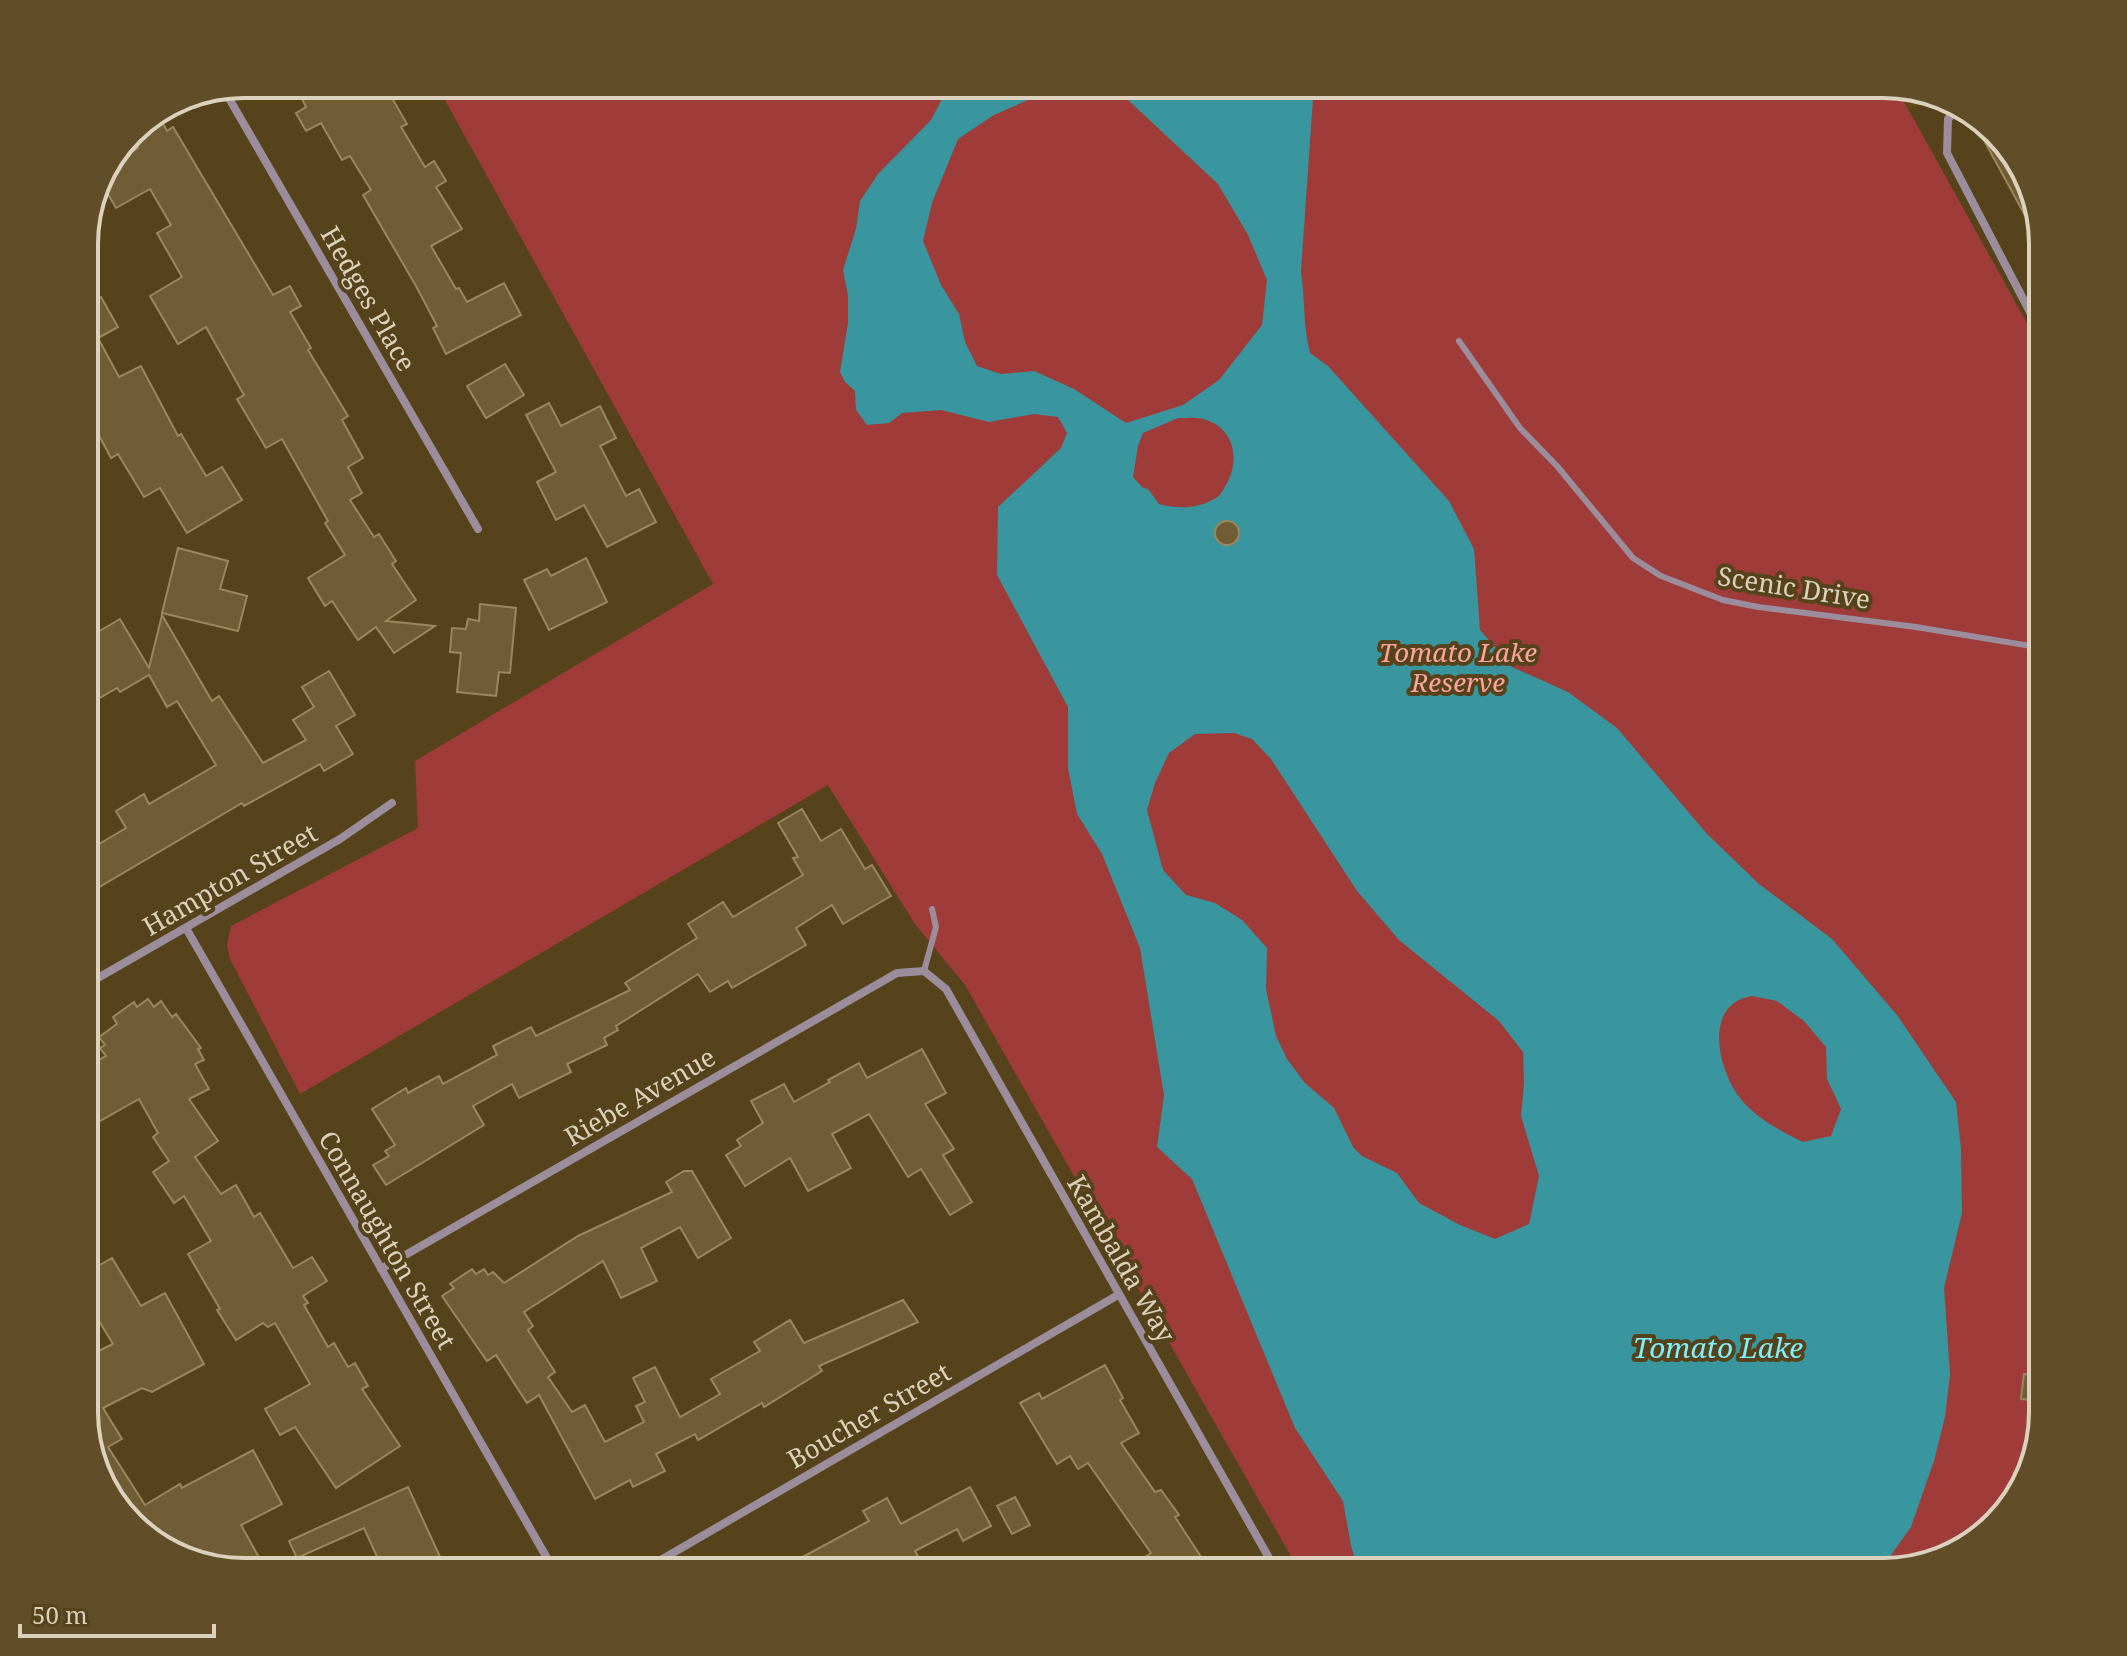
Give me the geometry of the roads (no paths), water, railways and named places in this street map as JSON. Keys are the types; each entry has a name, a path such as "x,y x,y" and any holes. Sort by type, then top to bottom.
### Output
{"street":[{"name":"Hedges Place","path":"229,99 478,529"},
{"path":"1951,115 1948,119 1947,153 2029,310"},
{"name":"Hampton Street","path":"98,978 340,839 392,803"},
{"name":"Connaughton Street","path":"186,928 547,1558"},
{"name":"Riebe Avenue","path":"381,1269 897,973 924,971"},
{"name":"Kambalda Way","path":"924,971 946,989 1269,1558"},
{"name":"Boucher Street","path":"664,1558 1118,1295"}],"lane":[{"name":"Scenic Drive","path":"1459,341 1520,428 1557,466 1633,558 1661,576 1723,600 1758,607 1916,627 2029,646"},
{"path":"924,971 936,927 932,909"}],"water":[{"name":"Tomato Lake","path":"943,98 1032,98 994,115 958,139 932,203 923,241 941,285 959,314 965,342 977,366 1001,374 1034,371 1074,389 1126,423 1183,405 1219,380 1262,325 1267,280 1248,235 1218,184 1126,98 1313,98 1301,271 1310,353 1328,366 1449,501 1474,549 1480,630 1512,667 1568,692 1617,728 1707,834 1759,884 1832,939 1897,1015 1956,1102 1961,1149 1962,1213 1944,1288 1950,1374 1945,1417 1934,1461 1911,1527 1889,1558 1355,1558 1343,1501 1295,1428 1192,1179 1157,1147 1164,1095 1140,948 1102,854 1077,814 1068,768 1068,707 997,575 998,507 1061,448 1067,433 1058,417 1034,414 989,422 941,410 902,413 889,423 867,425 856,410 855,391 840,372 848,323 848,296 843,270 856,229 860,201 878,174 931,120","holes":["1178,418 1203,419 1214,423 1232,445 1231,475 1220,495 1194,506 1159,504 1148,489 1133,477 1143,433","1234,733 1252,739 1271,759 1357,891 1399,940 1499,1021 1523,1052 1521,1116 1539,1176 1529,1224 1495,1239 1460,1225 1419,1203 1397,1173 1362,1156 1353,1147 1334,1108 1305,1083 1287,1059 1276,1036 1266,989 1267,948 1242,920 1215,903 1186,895 1163,870 1147,810 1169,753 1195,734","1752,996 1777,1001 1804,1021 1826,1047 1827,1079 1841,1109 1831,1136 1803,1142 1758,1116 1736,1092 1722,1060 1720,1027 1725,1012 1736,1002"]}],"park label":[{"name":"Tomato Lake Reserve","path":"1458,668"}]}
